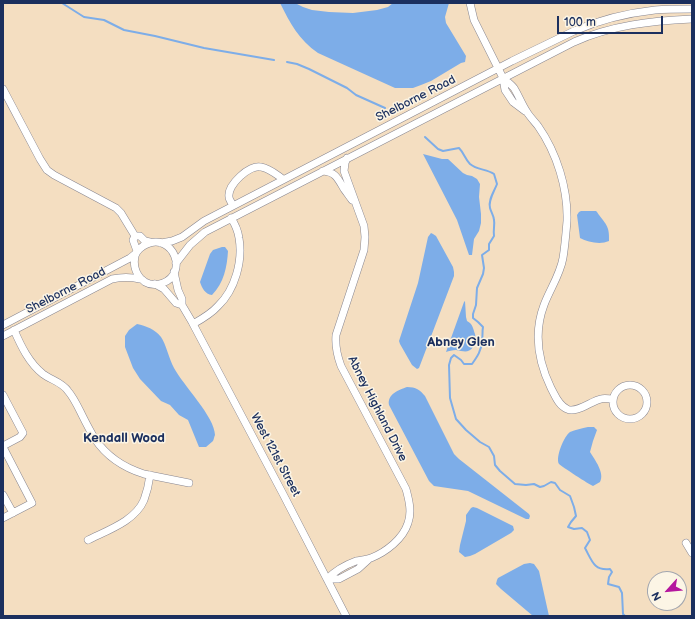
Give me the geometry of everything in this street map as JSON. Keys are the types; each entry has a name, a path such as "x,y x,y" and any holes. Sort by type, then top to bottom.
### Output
{"street":[{"path":"470,3 474,20 500,73 513,87 527,112 546,139 558,165 562,181 567,210 563,258 558,274 544,306 538,329 538,351 546,378 559,402 566,409 576,410 602,398 613,399"},
{"name":"Shelborne Road","path":"176,263 190,244 205,232 348,158 574,30 596,22 641,12 692,8"},
{"name":"Shelborne Road","path":"161,243 182,237 194,227 233,205 500,73 574,42 622,26 645,22 692,19"},
{"path":"3,89 47,170 60,179 116,208 121,213 135,236 133,240 136,253 134,262 138,276 150,284 165,282 174,272 176,263 173,251 170,247 161,243 150,242 140,236 135,236"},
{"name":"Abney Highland Drive","path":"327,579 335,571 355,562 371,558 388,549 403,534 410,516 410,503 406,489 337,356 335,342 336,335 364,250 365,237 364,226 344,171 345,163 348,158"},
{"path":"233,205 229,196 229,191 238,178 255,167 262,167 283,180"},
{"name":"Abney Highland Drive","path":"323,170 329,171 337,177 358,208"},
{"path":"193,324 219,306 229,291 236,276 240,246 238,232 231,218"},
{"path":"136,253 144,245 150,242"},
{"name":"Shelborne Road","path":"3,325 130,258 136,253"},
{"name":"West 121st Street","path":"174,272 178,290 182,299 182,305 346,616"},
{"name":"Shelborne Road","path":"3,336 112,279 122,277 141,279"},
{"name":"West 121st Street","path":"155,284 164,289 176,303 182,305"},
{"path":"14,330 24,351 35,367 68,390 95,440 113,459 138,472 189,483"},
{"path":"629,385 640,388 644,392 647,403 646,408 639,417 628,420 622,418 614,410 613,399 614,394 618,389 629,385"},
{"path":"3,395 23,433 20,437 3,447 32,503 3,518"},
{"path":"88,540 124,522 137,511 144,500 150,475"},
{"path":"3,495 13,513"},
{"path":"686,544 692,553"}],"water":[{"path":"280,3 295,3 312,10 353,13 377,10 388,7 393,3 449,3 445,17 446,23 466,56 465,62 431,81 413,88 395,88 318,53 311,48 300,37 291,24"},
{"path":"423,154 448,159 463,173 477,179 480,184 479,197 481,223 479,231 474,239 472,255 469,255 457,220"},
{"path":"581,211 597,212 608,228 609,241 602,243 587,241 580,238 577,215"},
{"path":"431,233 436,236 453,267 454,276 419,368 417,369 412,365 399,341 418,283 428,237"},
{"path":"225,247 228,251 226,269 222,280 212,295 204,290 200,282 210,254 213,250"},
{"path":"465,301 466,317 467,321 472,325 475,334 475,344 467,351 455,350 446,352 464,302"},
{"path":"137,324 150,328 161,337 178,375 210,419 215,435 213,441 206,447 199,447 188,420 179,415 170,405 161,401 140,379 133,368 125,347 125,336 129,330"},
{"path":"407,387 418,389 425,396 454,454 529,514 529,519 526,519 468,491 434,486 429,481 389,405 392,395"},
{"path":"594,427 597,430 590,452 599,467 601,475 600,482 593,486 559,464 558,461 561,447 568,434 572,431"},
{"path":"473,507 513,526 514,530 475,554 465,557 459,552 460,545 466,515"},
{"path":"524,564 534,564 539,571 549,616 533,616 496,584 498,578"}],"waterway":[{"path":"62,3 84,17 104,20 124,30 204,48 274,60"},
{"path":"287,62 309,69 347,88 356,95 385,108"},
{"path":"425,137 438,149 443,151 459,148 470,164 494,174 497,184 490,205 490,210 494,218 494,236 489,244 489,250 482,255 484,268 477,288 476,305 473,314 473,318 483,327 481,347 472,364 464,364 454,355 451,358 449,365 450,398 456,419 480,442 489,447 494,456 495,465 515,484 534,484 540,487 551,482 555,483 560,490 570,496 576,516 568,527 574,529 582,528 587,532 590,540 585,548 597,567 610,569 612,572 609,577 608,584 619,587 622,593 623,614 625,616"}],"district":[{"name":"Abney Glen","path":"461,343"},
{"name":"Kendall Wood","path":"124,439"}]}
